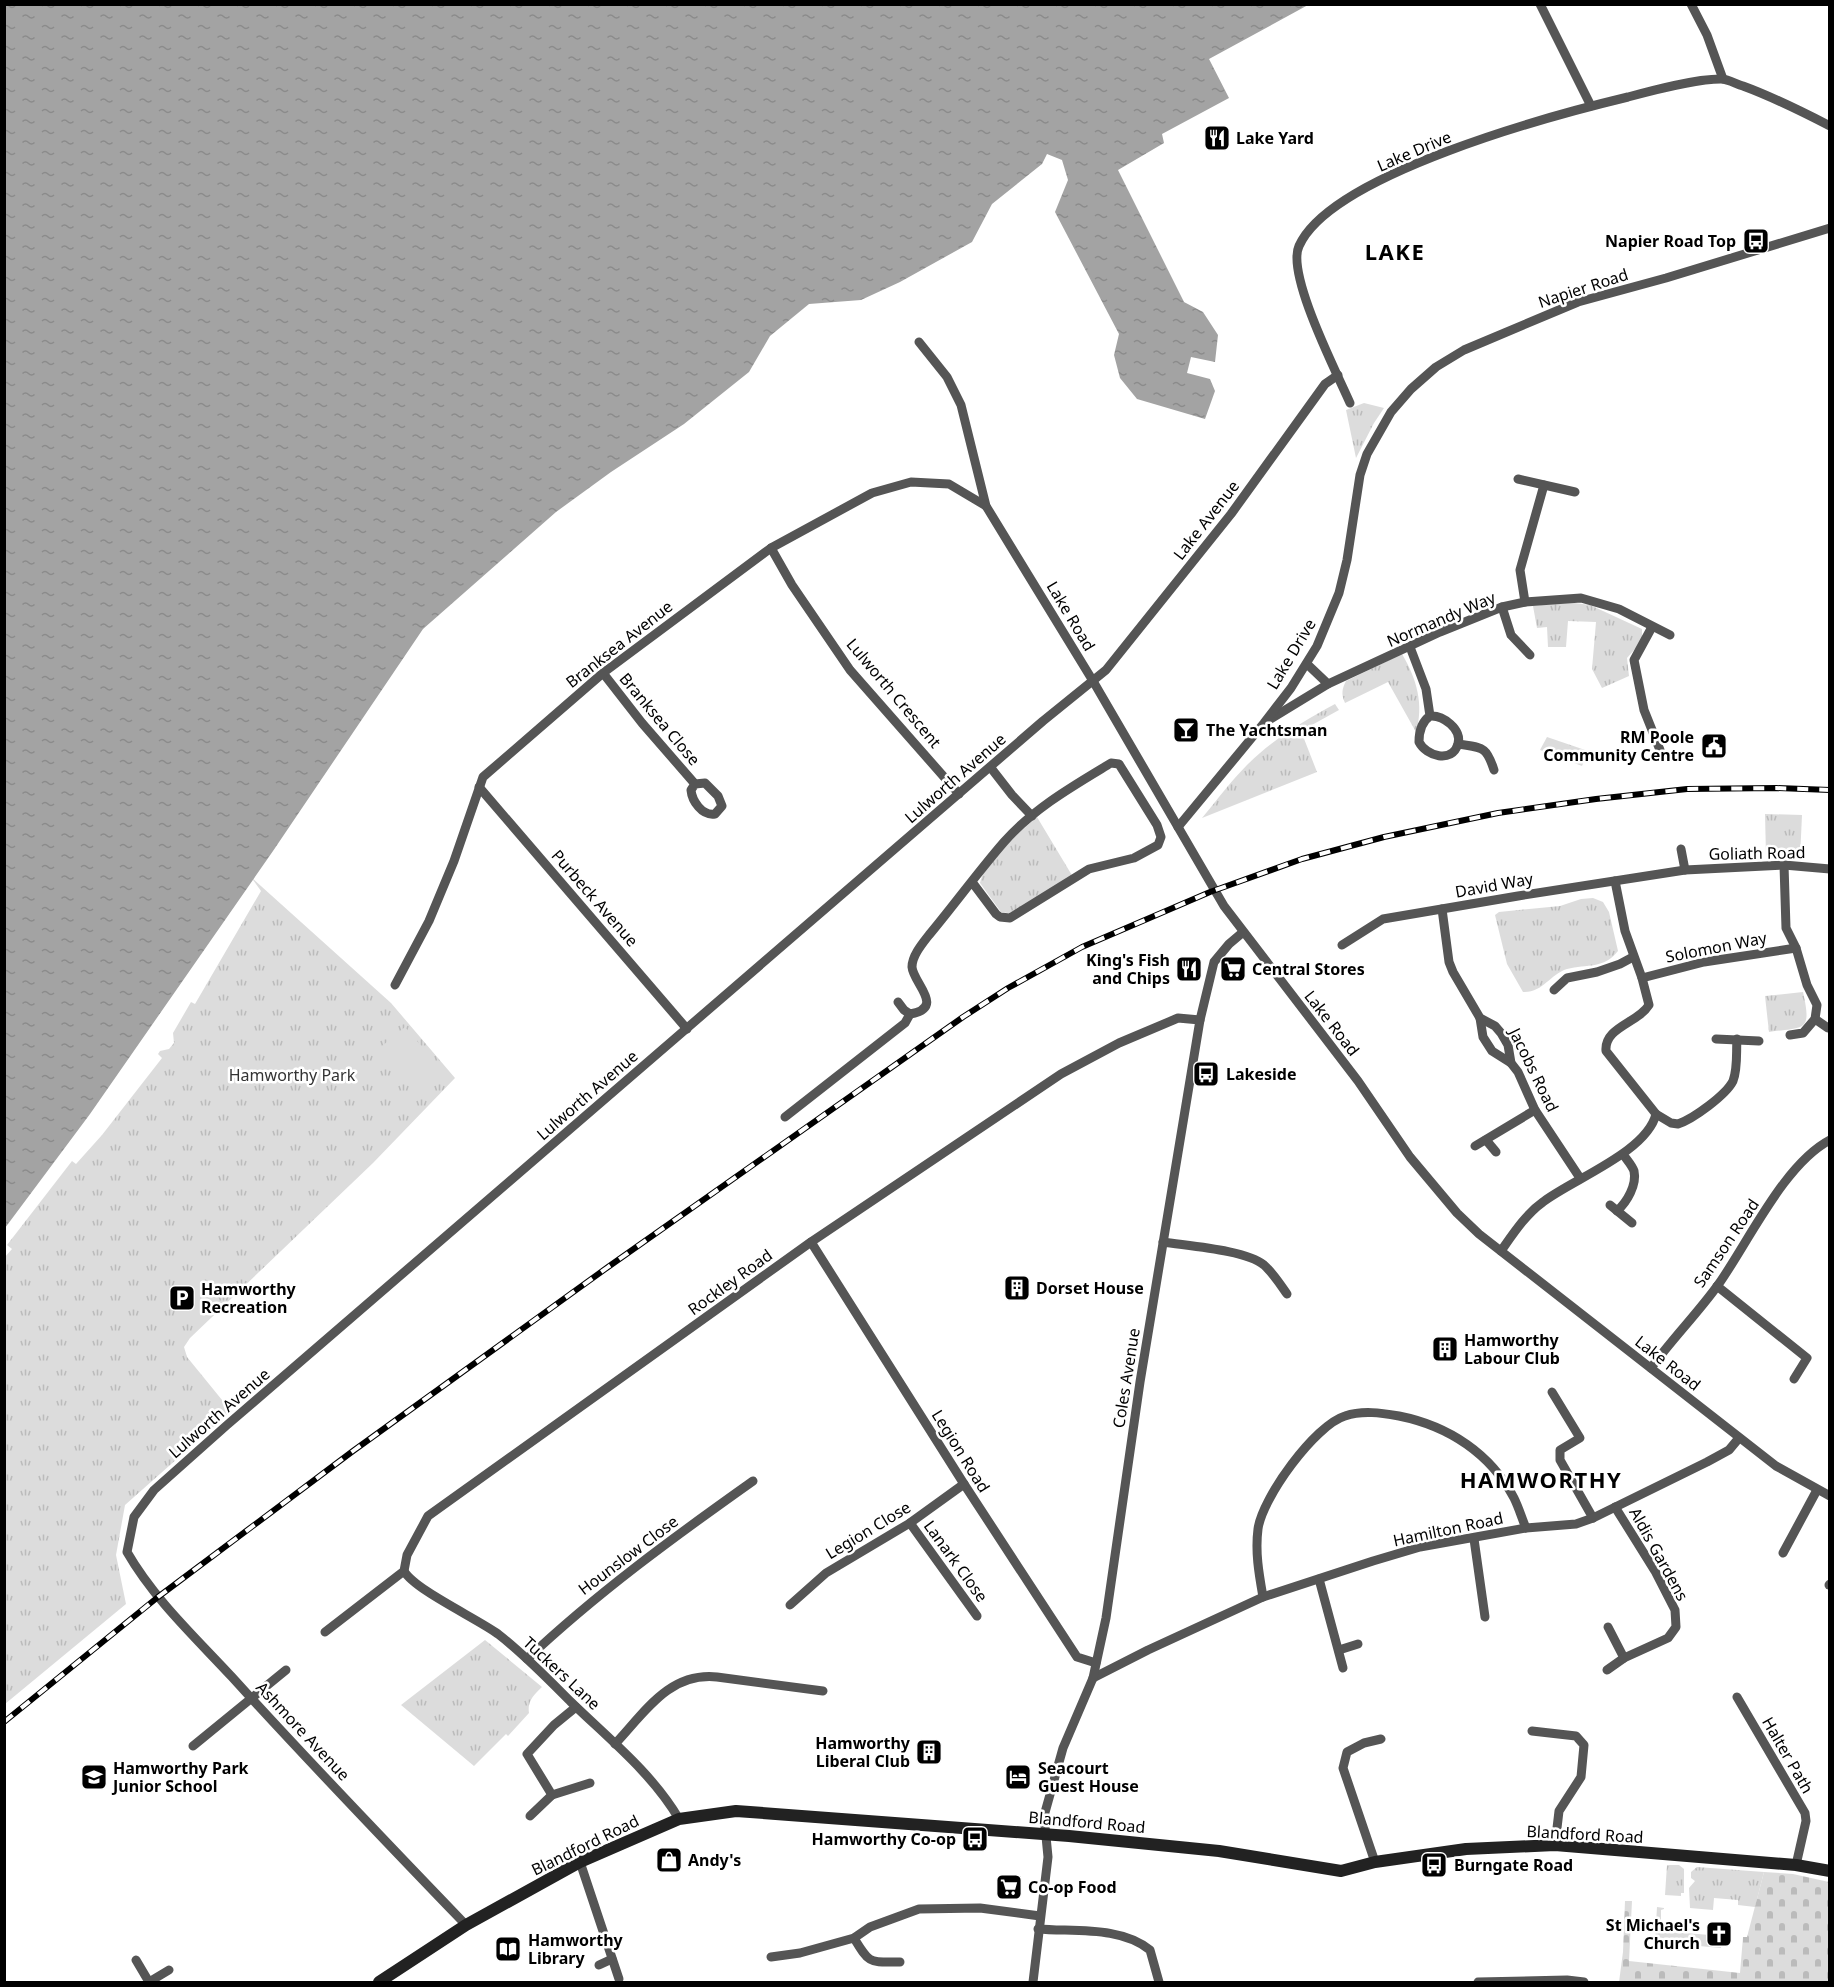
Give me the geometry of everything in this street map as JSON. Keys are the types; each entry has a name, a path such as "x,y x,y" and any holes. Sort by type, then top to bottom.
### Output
{"main road":[{"name":"Blandford Road","path":"379,1983 466,1925 580,1862 679,1819 736,1811 1045,1834 1219,1851 1341,1871 1375,1862 1466,1849 1555,1845 1796,1865 1830,1871"}],"street":[{"path":"1540,4 1591,106"},
{"path":"1691,4 1707,35 1723,79"},
{"name":"Lake Drive","path":"1350,403 1299,278 1297,259 1299,246 1317,222 1341,202 1394,173 1515,128 1661,89 1723,79 1780,100 1830,126"},
{"name":"Napier Road","path":"1379,432 1391,412 1411,389 1436,366 1464,350 1578,302 1830,228"},
{"name":"Lake Road","path":"919,342 947,377 961,405 986,506 1093,681 1224,906 1242,933 1358,1081 1410,1157 1457,1214 1501,1251 1776,1466 1830,1496"},
{"name":"Lake Avenue","path":"1093,681 1106,670 1231,514 1325,384 1338,375"},
{"name":"Lake Drive","path":"1178,827 1264,723 1307,664 1328,623 1339,593 1347,560 1360,475 1367,454 1379,432"},
{"path":"1518,479 1575,492"},
{"name":"Branksea Avenue","path":"396,985 429,921 454,861 483,777 603,673 771,548 872,493 911,482 949,484 986,506"},
{"path":"1525,602 1520,570 1544,485"},
{"name":"Lulworth Crescent","path":"771,548 792,585 850,670 959,794"},
{"name":"Normandy Way","path":"1264,723 1328,684 1440,632 1502,607 1525,602 1581,598 1618,609 1670,635"},
{"path":"1502,607 1511,635 1530,655"},
{"path":"1652,627 1634,660 1644,710 1660,750"},
{"path":"1410,647 1425,689 1430,716"},
{"path":"1307,664 1328,684"},
{"name":"Branksea Close","path":"603,673 642,723 695,784"},
{"name":"Lulworth Avenue","path":"128,1552 134,1517 154,1490 1043,721 1093,681"},
{"path":"1430,716 1437,716 1449,723 1455,731 1458,744 1452,752 1442,756 1433,755 1421,746 1420,728 1430,716"},
{"path":"1458,744 1483,748 1489,754 1494,770"},
{"path":"785,1117 905,1023 910,1014 923,1009 927,1000 913,970 914,958 922,943 1005,841 1063,792 1111,763 1119,765 1157,825 1161,837 1158,845 1134,858 1089,869 1010,918 996,914 972,882"},
{"path":"991,768 1032,816"},
{"name":"Purbeck Avenue","path":"479,787 687,1029"},
{"name":"Goliath Road","path":"1681,849 1685,870"},
{"path":"1784,865 1786,928 1796,948 1807,985 1817,1005 1815,1019 1803,1033 1790,1035"},
{"name":"Goliath Road","path":"1658,875 1685,870 1784,865 1830,868"},
{"name":"David Way","path":"1342,945 1383,919 1658,875"},
{"path":"1615,881 1625,931 1642,978 1648,1008 1612,1034 1606,1047 1609,1057 1656,1114 1671,1123 1678,1124 1721,1095 1732,1082 1736,1069 1737,1039"},
{"name":"Jacobs Road","path":"1442,909 1449,962 1480,1018 1495,1026 1501,1033 1508,1045 1510,1063 1518,1072 1534,1110 1580,1178"},
{"name":"Coles Avenue","path":"1033,1983 1048,1857 1044,1815 1063,1748 1093,1678 1106,1618 1140,1382 1200,1020 1214,962 1242,933"},
{"name":"Solomon Way","path":"1642,978 1704,962 1796,948"},
{"path":"1554,990 1567,978 1597,972 1633,957"},
{"path":"898,1002 910,1014"},
{"name":"Rockley Road","path":"404,1571 407,1555 428,1516 811,1242 1061,1074 1119,1043 1178,1018 1200,1020"},
{"path":"1480,1018 1483,1037 1492,1051 1510,1063"},
{"path":"1815,1019 1828,1028"},
{"path":"1716,1039 1759,1041"},
{"path":"1475,1146 1534,1110"},
{"path":"1501,1251 1516,1230 1541,1203 1623,1154 1637,1142 1654,1121 1656,1114"},
{"path":"1486,1140 1496,1152"},
{"name":"Samson Road","path":"1651,1368 1672,1339 1718,1286 1778,1191 1819,1146 1830,1140"},
{"path":"1623,1154 1634,1171 1633,1186 1628,1198 1613,1208 1632,1223"},
{"name":"Legion Road","path":"811,1242 1077,1657 1096,1663"},
{"path":"1163,1242 1249,1256 1263,1263 1287,1294"},
{"path":"1718,1286 1807,1358 1794,1378"},
{"path":"1552,1392 1580,1438 1560,1450 1560,1460 1593,1518"},
{"path":"1263,1597 1256,1555 1258,1526 1267,1504 1280,1481 1307,1445 1326,1427 1343,1416 1364,1412 1412,1419 1435,1426 1462,1441 1483,1455 1497,1471 1515,1499 1526,1528"},
{"name":"Hamilton Road","path":"1093,1678 1263,1597 1319,1579 1420,1547 1526,1528 1576,1524 1593,1518 1729,1450 1739,1438"},
{"name":"Hounslow Close","path":"527,1659 564,1624 637,1564 753,1482"},
{"name":"Legion Close","path":"790,1605 826,1573 910,1523 964,1484"},
{"path":"1783,1553 1817,1490"},
{"name":"Aldis Gardens","path":"1607,1670 1624,1658 1668,1638 1676,1627 1675,1610 1650,1562 1615,1507"},
{"name":"Lanark Close","path":"910,1523 977,1616"},
{"path":"1474,1539 1485,1617"},
{"name":"Ashmore Avenue","path":"128,1552 139,1572 158,1597 250,1698 466,1925"},
{"path":"325,1632 404,1571"},
{"name":"Tuckers Lane","path":"404,1571 414,1583 476,1619 527,1659 656,1785 679,1819"},
{"path":"1319,1579 1343,1668"},
{"path":"1608,1627 1624,1658"},
{"path":"1339,1650 1358,1644"},
{"path":"193,1746 286,1670"},
{"path":"615,1744 665,1692 689,1678 702,1675 823,1691"},
{"name":"Halter Path","path":"1737,1696 1805,1814 1806,1821 1796,1865"},
{"path":"552,1795 527,1754 554,1725 576,1707"},
{"path":"1532,1731 1576,1736 1584,1745 1581,1777 1559,1811 1555,1845"},
{"path":"1375,1862 1343,1768 1347,1752 1364,1743 1381,1738"},
{"path":"530,1816 552,1795 590,1783"},
{"path":"580,1862 619,1979"},
{"path":"771,1957 800,1953 854,1938 870,1927 919,1909 980,1908 1040,1916"},
{"path":"1038,1929 1113,1934 1134,1940 1150,1950 1159,1983"},
{"path":"854,1938 869,1960 900,1962"},
{"path":"599,1965 612,1959"},
{"path":"136,1960 149,1982 169,1970"},
{"path":"1478,1982 1567,1980 1584,1983"}],"green space":[{"path":"1364,403 1384,408 1356,458 1346,410"},
{"path":"1567,602 1590,605 1642,629 1642,641 1627,658 1629,676 1602,688 1592,669 1596,622 1568,621 1566,647 1548,647 1547,627 1537,628 1533,606"},
{"path":"1402,654 1412,673 1418,692 1419,712 1416,732 1388,682 1345,703 1343,697 1346,681"},
{"path":"1335,704 1339,710 1301,731 1317,772 1202,818 1235,777 1267,747"},
{"path":"1547,737 1588,751 1582,766 1540,750"},
{"path":"1765,814 1802,815 1800,858 1766,855"},
{"path":"1037,817 1073,877 1014,914 1001,912 980,883 983,874 1004,847"},
{"name":"Hamworthy Park","path":"251,877 391,1003 455,1078 373,1163 190,1338 184,1347 187,1357 231,1411 125,1505 116,1555 126,1604 5,1704 4,1258 12,1249 7,1245 72,1161 76,1164 102,1135 162,1058 158,1054 160,1051 169,1049 174,1043 173,1033 191,1002 195,1004 261,891"},
{"path":"1593,898 1603,902 1609,912 1618,951 1607,961 1561,971 1536,990 1523,992 1507,964 1495,915 1499,912 1560,906 1581,899"},
{"path":"1803,992 1807,1014 1803,1025 1798,1028 1769,1032 1765,996"},
{"path":"405,1027 443,1071 420,1090 382,1046"},
{"path":"485,1640 542,1687 530,1702 529,1713 508,1736 506,1734 474,1766 401,1705"},
{"path":"1667,1865 1679,1865 1684,1869 1684,1893 1681,1893 1681,1896 1665,1895"},
{"path":"1697,1867 1764,1872 1755,1907 1738,1905 1738,1900 1714,1898 1713,1910 1690,1908 1689,1888 1695,1881 1691,1878 1691,1872"},
{"path":"1764,1872 1793,1874 1829,1882 1829,1982 1619,1982 1625,1901 1632,1901 1629,1961 1740,1973 1743,1937 1747,1937"},
{"path":"1657,1907 1664,1908 1661,1910 1661,1931 1722,1936 1721,1948 1655,1942"}],"water":[{"path":"5,4 1308,5 1209,59 1229,98 1162,134 1164,143 1118,170 1184,302 1203,312 1218,335 1215,362 1191,357 1187,373 1210,379 1215,391 1205,419 1137,399 1120,378 1114,355 1119,334 1055,212 1068,180 1062,160 1047,154 1042,164 992,204 972,242 900,282 861,300 809,304 770,336 749,372 684,424 611,472 556,512 423,629 273,851 90,1114 5,1228"}],"railway":[{"path":"4,1722 158,1597 353,1451 608,1267 963,1017 1008,988 1082,947 1210,892 1302,859 1384,837 1498,813 1687,789 1830,790"}],"place":[{"name":"Lake Yard","path":"1217,138"},
{"name":"Napier Road Top","path":"1756,241"},
{"name":"The Yachtsman","path":"1186,730"},
{"name":"RM Poole Community Centre","path":"1714,746"},
{"name":"King's Fish and Chips","path":"1189,969"},
{"name":"Central Stores","path":"1233,969"},
{"name":"Lakeside","path":"1206,1074"},
{"name":"Dorset House","path":"1017,1288"},
{"name":"Hamworthy Recreation","path":"182,1298"},
{"name":"Hamworthy Labour Club","path":"1445,1349"},
{"name":"Hamworthy Liberal Club","path":"929,1752"},
{"name":"Hamworthy Park Junior School","path":"94,1777"},
{"name":"Seacourt Guest House","path":"1018,1777"},
{"name":"Hamworthy Co-op","path":"975,1839"},
{"name":"Andy's","path":"669,1860"},
{"name":"Burngate Road","path":"1434,1865"},
{"name":"Co-op Food","path":"1009,1887"},
{"name":"St Michael's Church","path":"1719,1934"},
{"name":"Hamworthy Library","path":"508,1949"}],"district":[{"name":"LAKE","path":"1395,252"},
{"name":"HAMWORTHY","path":"1541,1480"}]}
